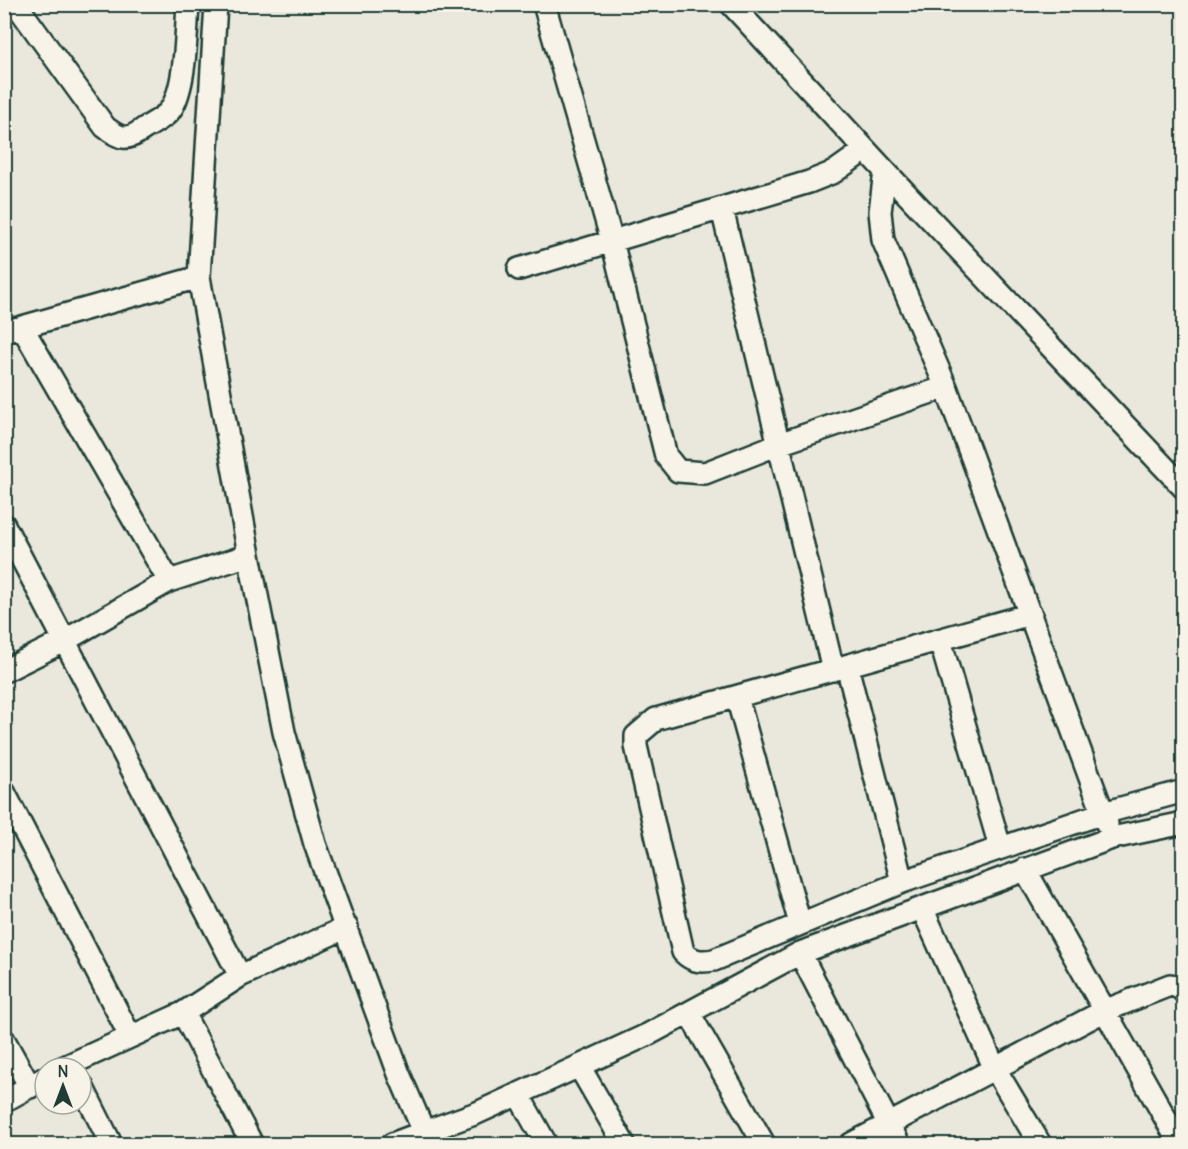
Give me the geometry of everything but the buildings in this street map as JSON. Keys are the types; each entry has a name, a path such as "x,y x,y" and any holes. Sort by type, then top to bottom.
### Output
{"street":[{"path":"17,5 105,127 118,137 132,137 170,111 177,95 184,58 188,4"},
{"path":"216,4 199,277 249,555 284,732 315,844 399,1074 426,1138"},
{"path":"544,4 612,241 666,456 678,471 705,473 779,444 946,387"},
{"path":"731,4 865,150 1184,488"},
{"path":"519,269 809,182 834,172 865,150"},
{"path":"885,171 880,212 883,240 946,387 1112,838"},
{"path":"722,208 779,444 840,668 902,882"},
{"path":"169,580 13,330 199,277"},
{"path":"4,525 240,976"},
{"path":"4,670 64,641 169,580 249,555"},
{"path":"1031,614 656,719 636,736 636,746 683,952 690,959 699,962 714,960 902,882 1103,813 1184,791"},
{"path":"940,640 1000,847"},
{"path":"737,696 800,924"},
{"path":"4,792 130,1036"},
{"path":"392,1144 426,1138 649,1034 800,952 1112,838 1181,829"},
{"path":"1025,869 1180,1144"},
{"path":"922,908 995,1069 1040,1144"},
{"path":"89,1056 183,1013 240,976 347,927"},
{"path":"800,952 899,1144"},
{"path":"850,1144 1104,1011 1170,985 1179,987 1184,992"},
{"path":"183,1013 252,1144"},
{"path":"688,1013 764,1144"},
{"path":"4,1040 33,1077"},
{"path":"579,1066 624,1144"},
{"path":"4,1101 33,1086"},
{"path":"518,1094 546,1144"},
{"path":"93,1108 111,1144"}]}
